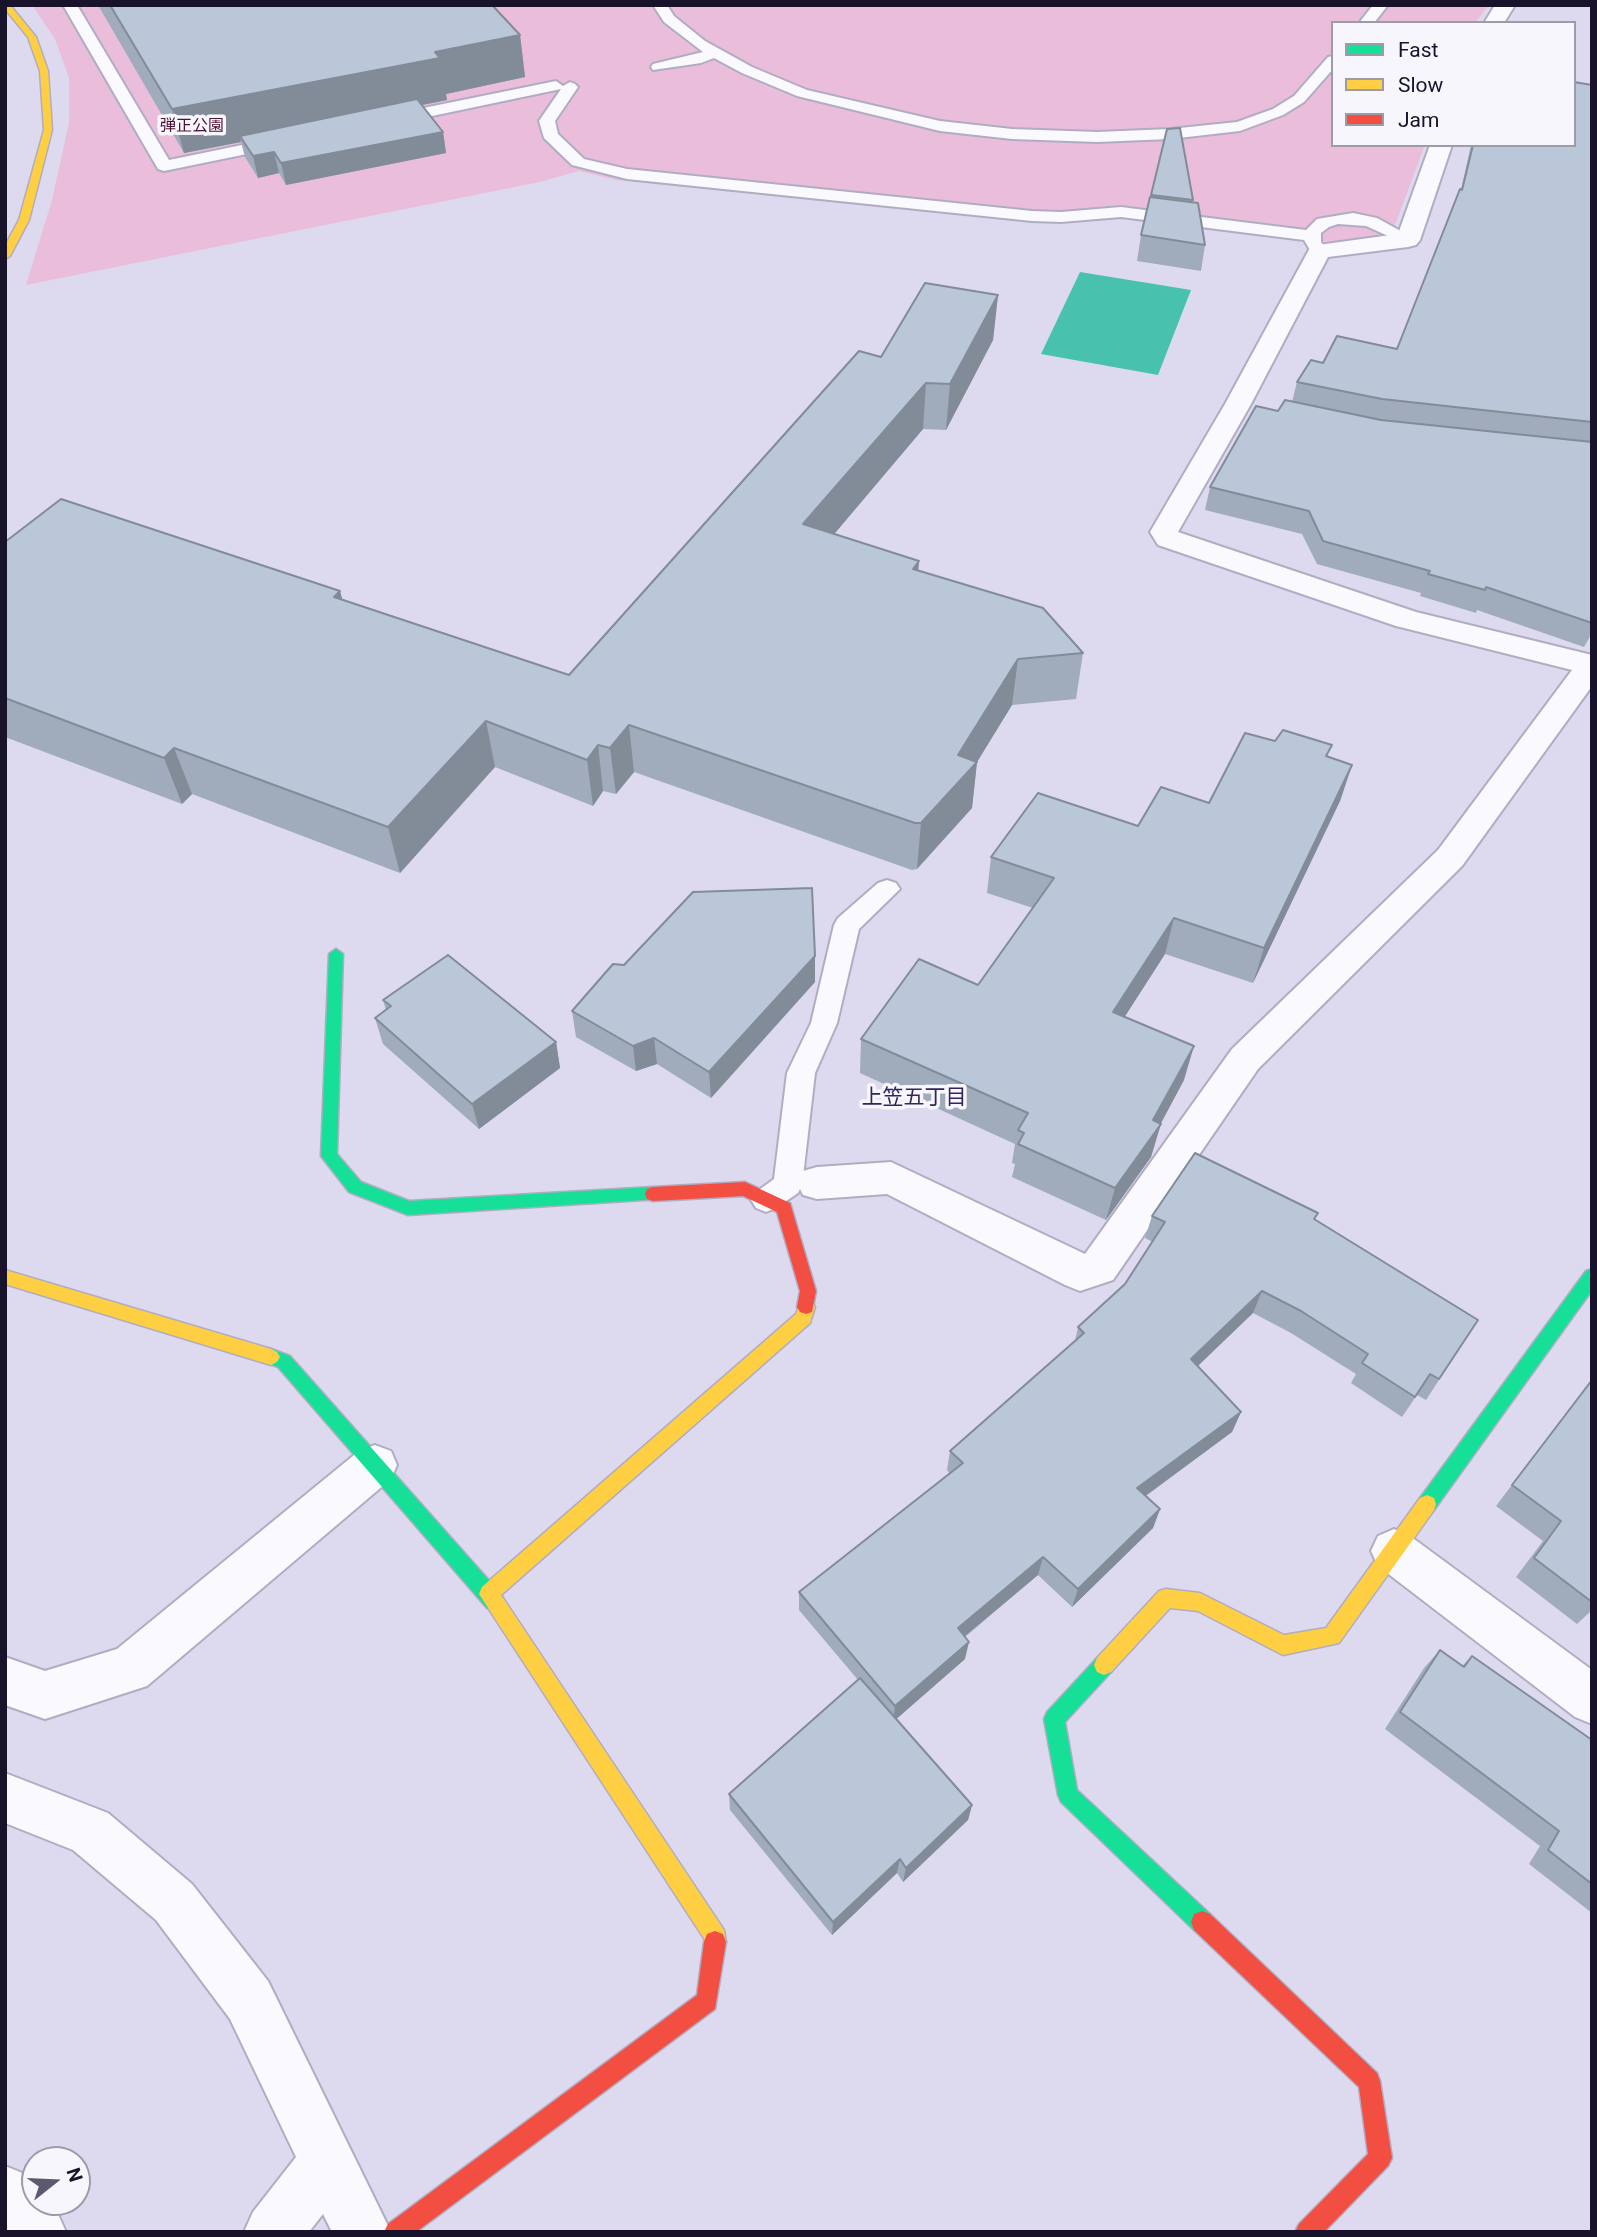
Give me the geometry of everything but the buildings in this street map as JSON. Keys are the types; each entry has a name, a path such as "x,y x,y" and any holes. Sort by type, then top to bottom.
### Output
{"street":[{"path":"5,257 24,220 48,130 44,71 32,37 6,5"},
{"path":"1495,21 1505,5"},
{"path":"817,1183 891,1178 1080,1273 1098,1268 1245,1059 1450,858 1591,665 1407,619 1168,538 1164,532 1238,404 1315,244 1408,240 1440,147"},
{"path":"1238,404 1266,410"},
{"path":"336,954 329,1156 355,1187 408,1208 745,1189 785,1208 808,1291 804,1318 489,1594"},
{"path":"1307,2232 1380,2158 1369,2081 1068,1795 1054,1719 1166,1598 1200,1602 1283,1645 1332,1636 1592,1276"},
{"path":"5,1277 284,1362 489,1594 716,1938 706,2001 396,2232"},
{"path":"5,1681 45,1695 130,1669 375,1465"},
{"path":"1394,1551 1592,1700"},
{"path":"5,1798 90,1831 174,1902 249,2000 362,2232"},
{"path":"273,2232 328,2162"},
{"path":"5,2194 37,2232"}],"lane":[{"path":"70,5 163,166 299,138"},
{"path":"660,5 669,19 700,44 747,71 802,93 940,126 1000,133 1097,137 1170,134 1240,126 1278,112 1299,99 1331,62"},
{"path":"1368,21 1381,5"},
{"path":"658,68 701,59 714,52"},
{"path":"367,125 563,87 547,121 550,135 578,162 600,169 1032,216 1121,212 1315,244"},
{"path":"766,1200 788,1185 801,1073 824,1023 847,925 887,889"}],"green space":[{"name":"弾正公園","path":"32,5 1489,5 1477,21 1331,21 1331,147 1424,147 1391,236 1332,242 1282,239 1119,218 1019,221 616,180 579,171 540,182 26,285 52,200 69,122 69,78 55,39"}],"shaded area":[{"path":"1080,272 1191,290 1158,375 1041,354"}],"traffic: fast":[{"path":"336,954 329,1156 355,1187 408,1208 653,1194"},
{"path":"1427,1504 1592,1276"},
{"path":"271,1357 284,1361 494,1601"},
{"path":"1104,1665 1054,1719 1068,1795 1202,1922"}],"traffic: slow":[{"path":"5,256 24,220 48,130 44,71 32,37 6,5"},
{"path":"5,1277 271,1357"},
{"path":"489,1594 804,1318 806,1307"},
{"path":"1104,1665 1166,1598 1200,1602 1283,1645 1332,1636 1427,1504"},
{"path":"494,1601 716,1938 715,1942"}],"traffic: jam":[{"path":"653,1194 745,1189 784,1208 808,1291 806,1307"},
{"path":"1202,1922 1369,2081 1380,2158 1307,2232"},
{"path":"396,2232 707,2001 715,1942"}],"district":[{"name":"上笠五丁目","path":"914,1099"}]}
